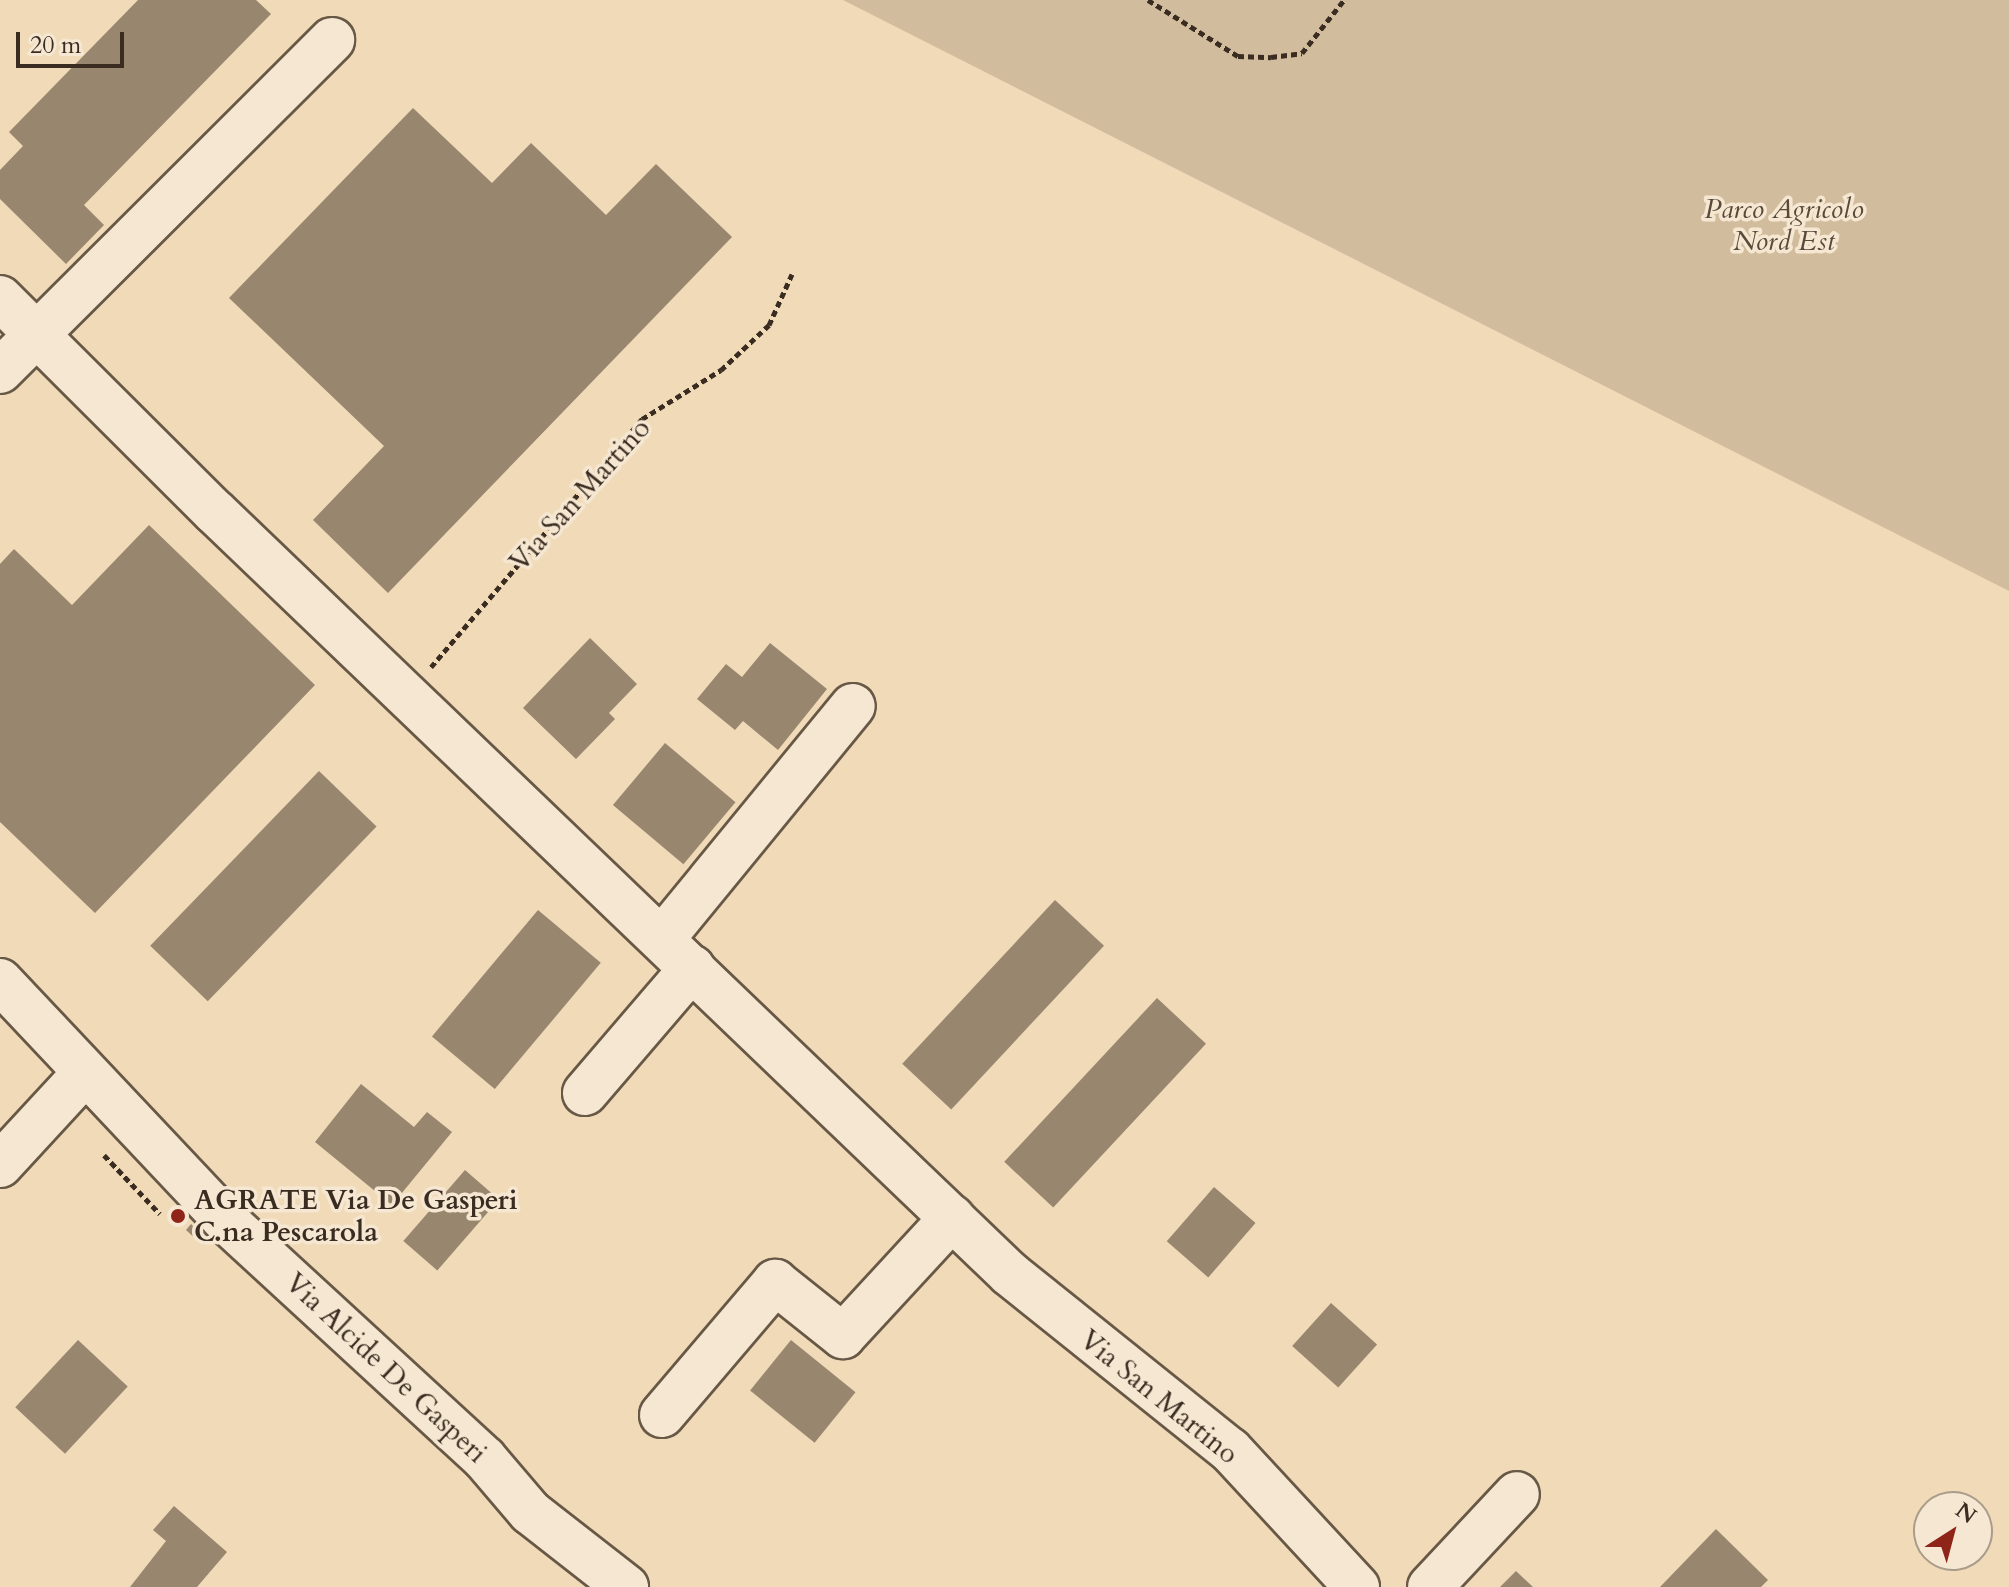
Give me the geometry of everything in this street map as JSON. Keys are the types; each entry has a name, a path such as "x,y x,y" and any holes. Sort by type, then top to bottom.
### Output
{"street":[{"path":"0,371 332,40"},
{"name":"Via San Martino","path":"0,298 407,695 952,1218 1059,1317 1230,1450 1357,1587"},
{"path":"585,1093 677,954 853,706"},
{"name":"Via Alcide De Gasperi","path":"0,981 84,1074 223,1218 484,1458 530,1512 626,1587"},
{"path":"0,1165 84,1074"},
{"path":"662,1415 775,1282 843,1336 952,1218"},
{"path":"1430,1587 1517,1494"}],"path":[{"path":"1148,0 1238,56 1271,57 1302,53 1344,0"},
{"name":"Via San Martino","path":"407,695 642,419 721,370 769,325 792,274"}],"green space":[{"name":"Parco Agricolo Nord Est","path":"843,0 2009,0 2009,591"}],"building":[{"path":"138,0 256,0 271,14 84,205 104,225 66,264 0,199 0,170 23,146 9,132"},
{"path":"413,108 492,183 531,143 606,215 656,164 732,237 388,593 313,520 384,446 229,298"},
{"path":"149,525 315,685 95,913 0,822 0,564 14,549 72,605"},
{"path":"590,638 637,684 609,713 615,719 576,759 523,708"},
{"path":"770,643 827,689 778,750 743,721 735,730 697,699 726,664 742,677"},
{"path":"665,743 735,802 683,864 613,805"},
{"path":"319,771 377,827 208,1001 150,946"},
{"path":"1055,900 1104,946 951,1110 902,1064"},
{"path":"538,910 601,963 495,1089 432,1036"},
{"path":"1157,998 1206,1044 1053,1208 1004,1162"},
{"path":"361,1084 414,1127 427,1112 452,1132 392,1205 315,1142"},
{"path":"465,1170 499,1200 437,1270 403,1241"},
{"path":"1214,1187 1256,1223 1208,1277 1167,1241"},
{"path":"191,1224 202,1235 198,1241 186,1230"},
{"path":"1331,1303 1377,1344 1338,1388 1292,1346"},
{"path":"78,1340 128,1386 65,1454 15,1407"},
{"path":"791,1340 856,1392 815,1443 750,1391"},
{"path":"174,1506 227,1552 197,1587 130,1587 166,1541 153,1530"},
{"path":"1716,1529 1768,1580 1761,1587 1660,1587"},
{"path":"1516,1571 1533,1587 1500,1587"}],"place":[{"name":"AGRATE Via De Gasperi C.na Pescarola","path":"178,1216"}]}
